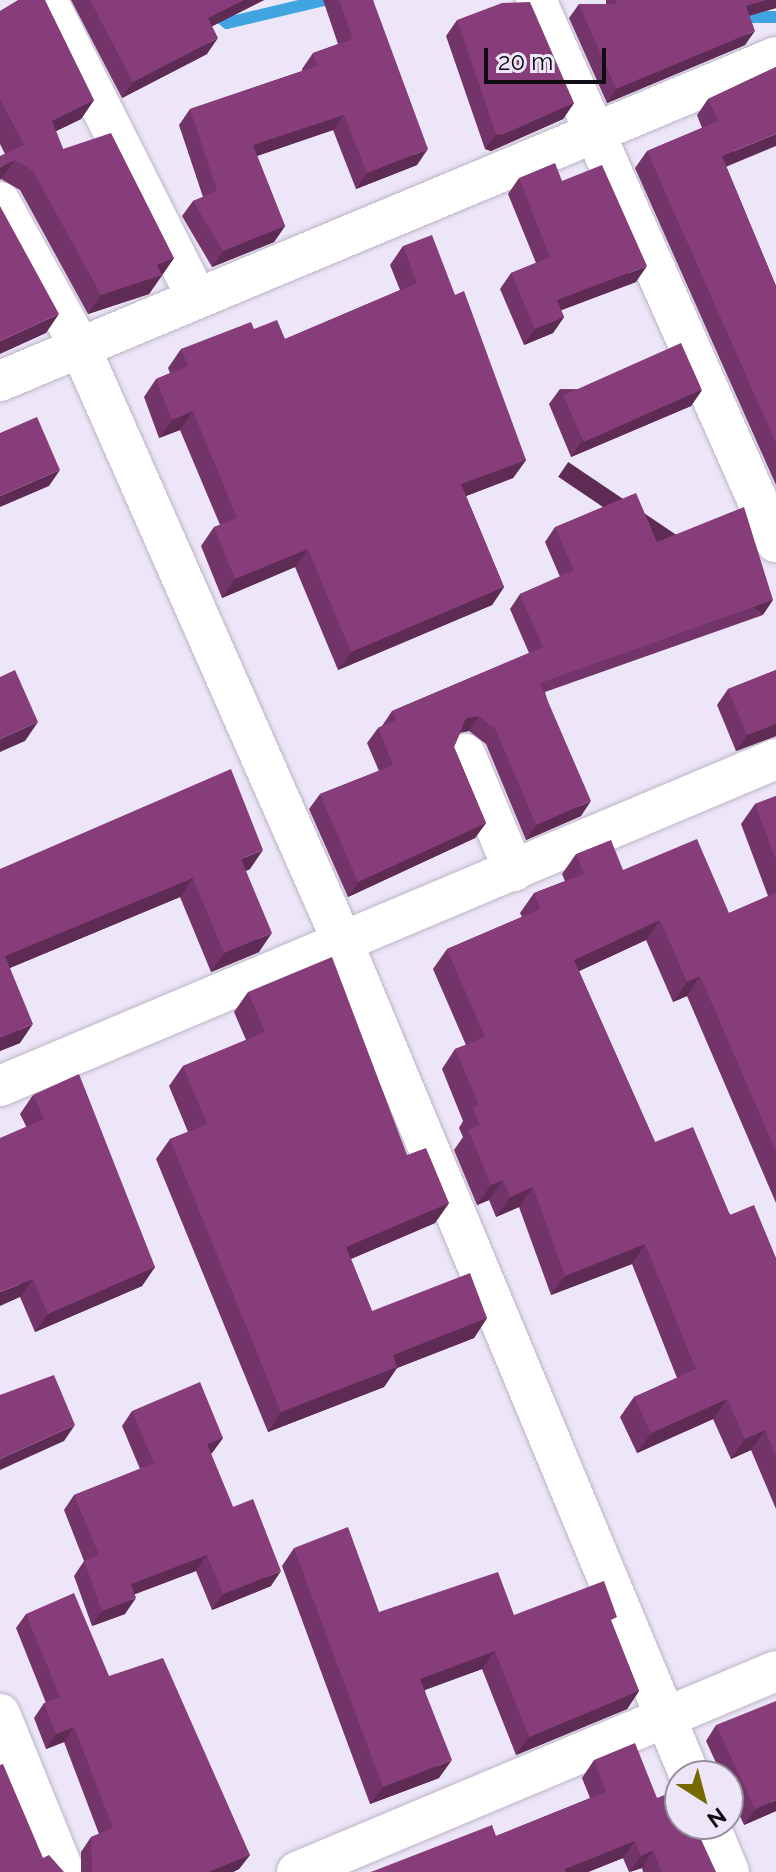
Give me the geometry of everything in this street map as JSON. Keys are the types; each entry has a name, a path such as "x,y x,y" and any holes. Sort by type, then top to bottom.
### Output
{"street":[{"path":"47,0 196,296"},
{"path":"536,0 592,137 776,542"},
{"path":"0,381 196,296 592,137 776,57"},
{"path":"0,202 80,347 343,943 683,1760"},
{"path":"465,754 514,871"},
{"path":"0,1086 776,759"},
{"path":"297,1872 776,1671"},
{"path":"1,1719 64,1872"},
{"path":"716,1840 729,1872"}],"building":[{"path":"18,0 45,0 94,100 52,121 63,149 111,133 174,258 157,265 162,275 101,295 33,171 15,160 0,167 0,156 24,145 0,99 0,11"},
{"path":"90,0 244,0 208,18 218,38 133,82"},
{"path":"339,0 373,0 428,149 367,173 344,115 253,145 285,226 223,251 193,201 217,191 190,109 317,66 313,53 353,39"},
{"path":"616,0 766,0 746,6 755,31 616,89 579,4 616,4"},
{"path":"530,2 574,103 502,135 496,134 457,20 502,3"},
{"path":"776,67 776,134 722,156 776,286 776,443 647,151 718,121 708,99"},
{"path":"555,163 562,181 602,165 647,266 557,300 564,317 535,329 511,273 550,257 519,178"},
{"path":"0,206 59,314 0,341"},
{"path":"432,235 455,295 464,291 526,460 461,484 504,587 351,652 308,549 235,579 214,527 237,518 193,411 172,420 156,379 188,366 181,349 251,322 254,329 277,320 285,339 417,283 403,246"},
{"path":"681,343 702,390 584,442 563,395"},
{"path":"37,417 60,470 0,496 0,433"},
{"path":"636,493 657,542 744,507 773,600 540,683 591,801 536,825 496,730 479,716 466,718 454,747 486,823 358,882 320,794 393,765 378,728 396,720 392,711 543,647 520,594 574,570 555,527"},
{"path":"15,670 38,722 0,739 0,677"},
{"path":"776,670 776,724 747,735 728,689"},
{"path":"231,769 263,850 241,859 272,933 224,953 193,878 5,956 33,1024 0,1038 0,869"},
{"path":"776,796 776,860 755,804"},
{"path":"697,839 729,913 776,893 776,1151 700,976 687,982 660,920 574,960 655,1142 693,1127 730,1215 754,1205 776,1258 776,1456 765,1430 745,1439 727,1399 651,1433 634,1397 696,1369 645,1244 565,1276 533,1187 510,1197 503,1180 491,1185 468,1130 480,1125 473,1108 479,1105 455,1049 485,1037 447,949 540,909 534,893 584,874 576,854 611,840 623,870"},
{"path":"332,957 407,1155 426,1148 449,1203 346,1247 372,1311 470,1273 487,1318 393,1355 397,1367 281,1412 170,1139 207,1124 183,1066 265,1032 248,992"},
{"path":"79,1074 155,1267 48,1314 33,1279 0,1292 0,1138 44,1119 33,1095"},
{"path":"54,1375 75,1425 0,1459 0,1395"},
{"path":"200,1382 223,1438 207,1444 233,1507 253,1499 281,1571 223,1594 207,1555 131,1584 136,1598 102,1611 84,1561 99,1555 74,1495 154,1463 132,1411"},
{"path":"348,1527 379,1612 498,1572 514,1615 604,1581 617,1617 611,1620 639,1691 529,1737 495,1651 420,1679 452,1760 383,1787 294,1548"},
{"path":"74,1593 109,1676 163,1658 250,1855 208,1872 92,1872 91,1837 113,1828 74,1727 56,1734 44,1703 60,1697 26,1614"},
{"path":"776,1701 776,1800 755,1809 744,1785 744,1760 732,1760 716,1725"},
{"path":"635,1743 657,1798 664,1795 664,1840 701,1840 716,1872 662,1872 653,1850 641,1856 635,1841 565,1869 566,1872 371,1872 492,1825 496,1836 606,1792 594,1760"},
{"path":"3,1764 43,1858 49,1855 64,1872 0,1872 0,1765"}],"waterway":[{"path":"197,0 227,23 324,0"},
{"path":"721,0 753,17 776,17"}]}
